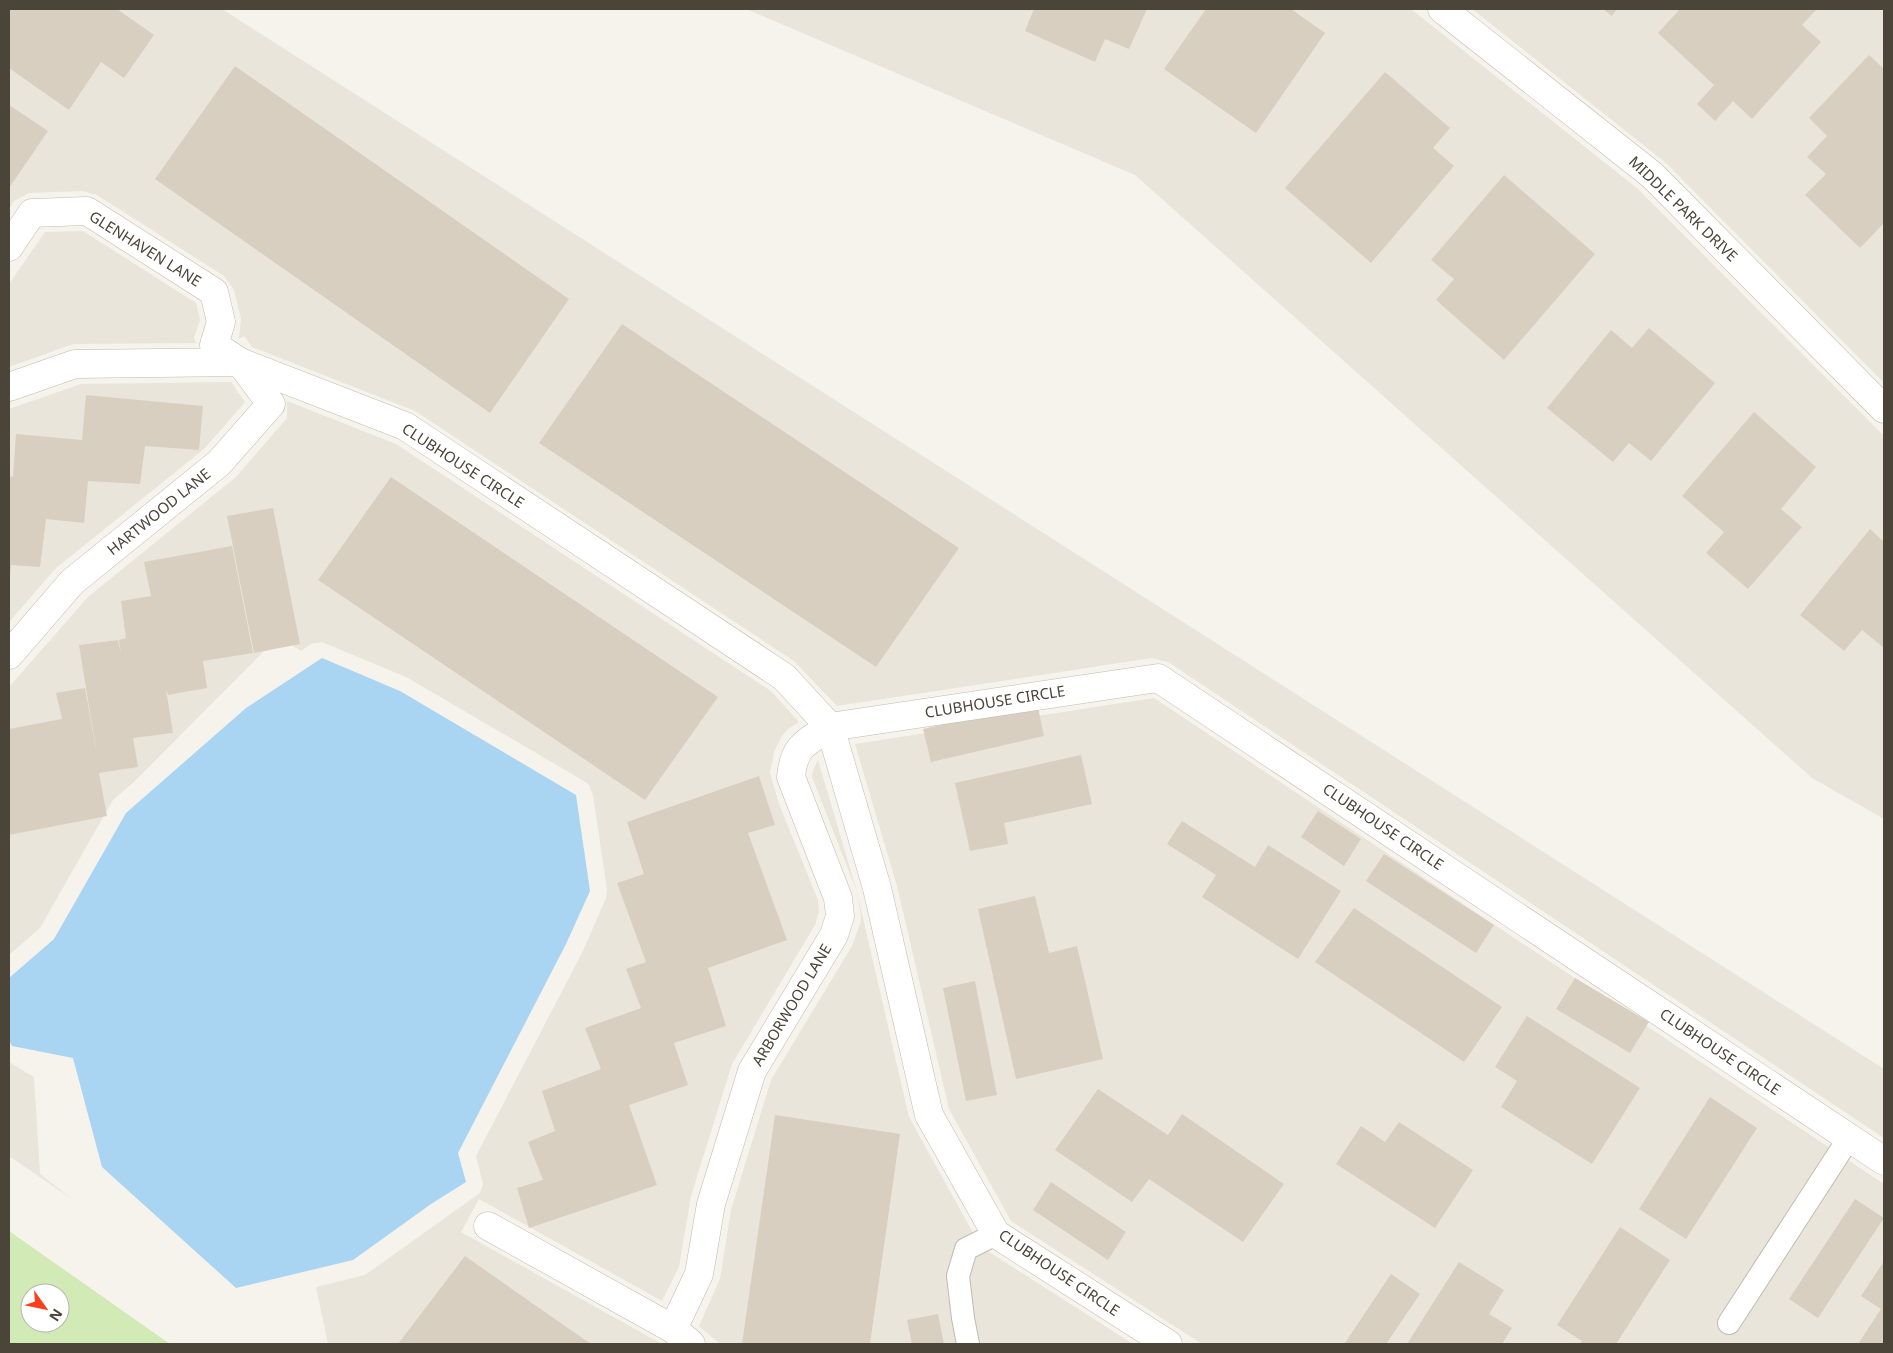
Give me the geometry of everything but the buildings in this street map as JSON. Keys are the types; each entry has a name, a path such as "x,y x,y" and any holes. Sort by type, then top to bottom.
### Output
{"street":[{"name":"MIDDLE PARK DRIVE","path":"1442,9 1652,175 1884,409"},
{"name":"GLENHAVEN LANE","path":"9,247 32,213 87,211 214,292 221,322 214,345 240,362"},
{"name":"CLUBHOUSE CIRCLE","path":"9,387 75,364 240,362 405,426 784,677 830,727 877,888 929,1115 996,1234 1168,1344"},
{"name":"HARTWOOD LANE","path":"9,655 72,582 219,463 271,404 240,362"},
{"name":"CLUBHOUSE CIRCLE","path":"830,727 1158,678 1884,1161"},
{"name":"ARBORWOOD LANE","path":"488,1226 682,1337 699,1274 711,1204 752,1071 834,935 840,916 838,898 791,777 792,762 800,746 830,727"}],"lane":[{"path":"1729,1323 1849,1138"},
{"path":"968,1344 958,1276 966,1249 996,1234"}],"shaded area":[{"path":"9,9 222,9 1884,1069 1884,1138 1168,662 1152,658 837,706 794,661 415,411 252,347 244,336 239,339 241,319 234,290 224,276 97,195 83,191 29,193 14,201 9,209"},
{"path":"746,9 1411,9 1638,189 1884,436 1884,819 1812,778 1135,175"},
{"path":"1472,9 1884,9 1884,383 1666,163"},
{"path":"83,231 196,303 200,320 194,338 196,343 73,344 9,367 9,284 45,232"},
{"path":"231,382 245,402 204,449 56,568 9,622 9,409 81,384"},
{"path":"287,401 396,444 771,691 799,722 782,736 774,752 770,773 779,804 818,900 819,912 815,925 732,1064 691,1196 679,1267 662,1301 479,1199 461,1232 662,1344 328,1344 316,1287 365,1275 480,1193 483,1184 476,1156 582,953 606,898 607,890 593,795 589,785 584,781 406,677 322,642 311,644 301,651 278,637 135,781 113,800 40,928 9,955 9,687 88,597 236,477 287,418"},
{"path":"1154,698 1884,1184 1884,1344 1202,1344 1011,1221 949,1109 897,886 855,744"},
{"path":"818,760 857,892 812,777"},
{"path":"857,892 909,1117 978,1242 986,1250 1133,1344 720,1344 699,1326 720,1279 731,1210 771,1080 852,946 861,916"},
{"path":"9,1062 34,1077 40,1174 72,1199 9,1156"}],"green space":[{"path":"9,1231 170,1344 9,1344"}],"water":[{"path":"322,658 400,691 576,795 590,891 566,944 458,1153 466,1182 431,1204 353,1260 236,1288 102,1167 73,1058 12,1046 9,1040 9,978 54,939 126,813 246,708"}]}
